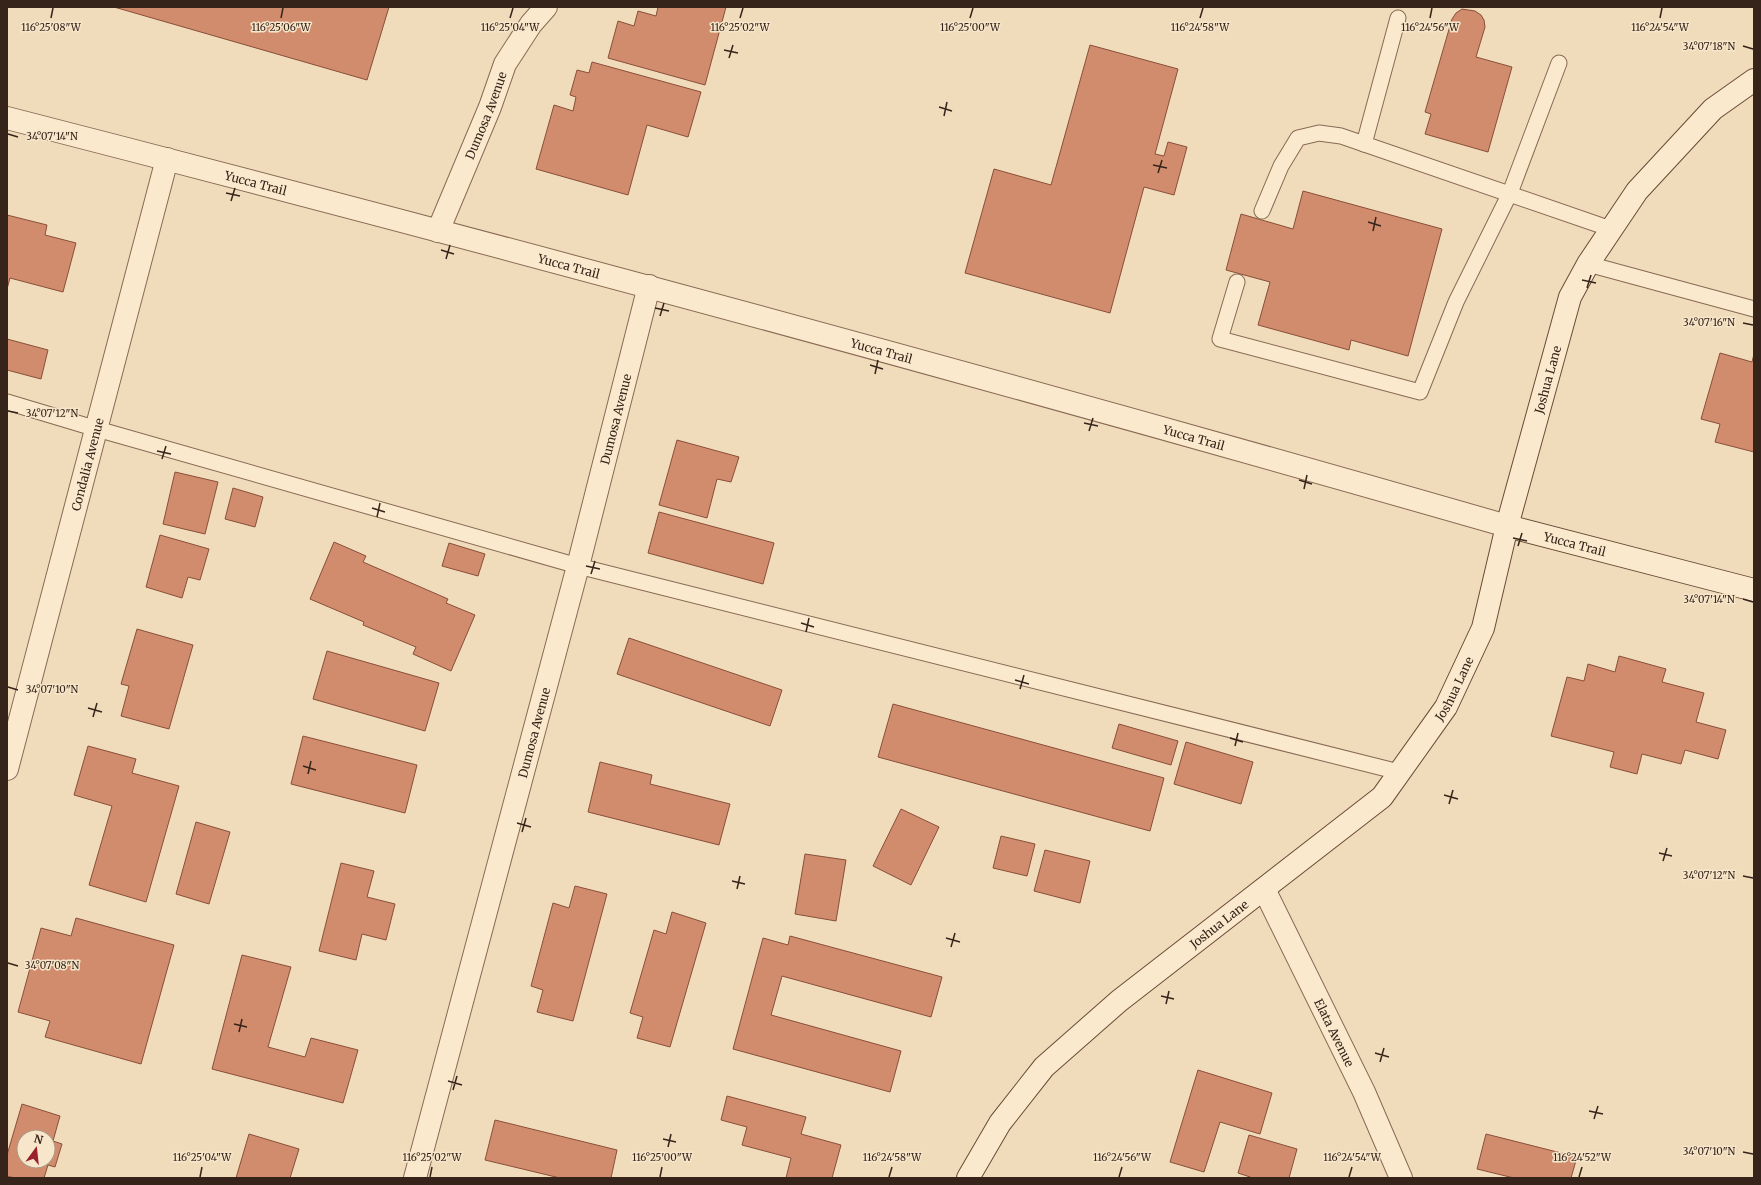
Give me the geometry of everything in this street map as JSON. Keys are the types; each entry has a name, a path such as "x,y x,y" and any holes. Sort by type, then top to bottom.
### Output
{"street":[{"name":"Dumosa Avenue","path":"438,231 490,107 505,64 531,24 546,7"},
{"name":"Joshua Lane","path":"968,1178 1000,1123 1044,1067 1120,1001 1382,797 1446,707 1483,628 1507,526 1570,297 1588,264 1636,191 1713,109 1754,80"},
{"name":"Yucca Trail","path":"7,118 649,286 1216,442 1507,526 1754,590"},
{"name":"Condalia Avenue","path":"7,769 167,159"},
{"name":"Dumosa Avenue","path":"415,1178 578,566 649,286"},
{"name":"Elata Avenue","path":"1264,889 1364,1092 1401,1178"}],"lane":[{"path":"1364,144 1398,18"},
{"path":"1236,282 1220,339 1420,392 1456,302 1510,193 1559,63"},
{"path":"1262,211 1281,166 1298,138 1318,133 1341,136 1611,229"},
{"path":"1588,264 1754,309"},
{"path":"7,402 97,430 578,566 1399,772"}],"building":[{"path":"114,7 389,7 367,80"},
{"path":"658,7 726,7 705,85 608,58 618,21 634,26 638,11 656,16"},
{"path":"1462,9 1475,11 1481,15 1484,20 1485,27 1476,57 1512,67 1488,152 1425,134 1431,114 1425,112 1452,19 1456,13"},
{"path":"1090,45 1178,69 1155,154 1164,156 1168,142 1187,147 1174,195 1144,187 1110,313 965,273 994,169 1051,185"},
{"path":"592,62 701,92 688,137 647,125 628,195 536,169 554,105 573,111 576,97 570,95 577,70 589,73"},
{"path":"1303,191 1442,229 1408,356 1351,340 1349,350 1258,325 1270,282 1226,270 1241,214 1293,229"},
{"path":"7,215 47,225 45,235 76,243 63,292 10,278 7,289"},
{"path":"7,339 48,350 41,379 7,370"},
{"path":"1720,353 1752,362 1754,354 1754,452 1715,442 1720,424 1701,419"},
{"path":"677,440 739,457 731,482 717,479 707,518 659,505"},
{"path":"175,472 218,482 205,534 163,524"},
{"path":"233,488 263,497 255,527 225,519"},
{"path":"659,512 774,543 763,584 648,553"},
{"path":"160,535 209,549 200,580 188,577 182,598 146,587"},
{"path":"334,542 366,556 363,562 448,599 446,603 475,615 451,671 413,654 416,647 363,625 364,622 310,599"},
{"path":"449,543 485,554 478,576 442,566"},
{"path":"137,629 193,645 169,729 121,716 129,686 121,684"},
{"path":"629,638 782,690 770,726 617,674"},
{"path":"327,651 439,683 425,731 313,699"},
{"path":"1619,656 1666,669 1662,682 1704,693 1696,722 1726,730 1718,759 1685,750 1681,764 1642,754 1637,774 1610,767 1614,752 1551,736 1567,677 1584,681 1588,664 1615,672"},
{"path":"893,704 1164,778 1150,831 878,757"},
{"path":"1119,724 1178,741 1171,765 1112,748"},
{"path":"303,736 417,765 405,813 291,784"},
{"path":"1186,742 1253,762 1241,804 1174,784"},
{"path":"88,746 136,759 132,773 179,786 146,902 89,885 112,806 74,795"},
{"path":"600,762 652,775 650,784 730,804 719,845 588,812"},
{"path":"901,809 939,827 911,885 873,866"},
{"path":"196,822 230,832 209,904 176,894"},
{"path":"1001,836 1035,844 1027,876 993,868"},
{"path":"1045,850 1090,861 1080,903 1034,891"},
{"path":"805,854 846,860 836,921 795,914"},
{"path":"341,863 374,871 367,897 395,904 386,940 362,934 356,960 319,951"},
{"path":"575,886 607,894 573,1021 537,1012 543,990 531,986 553,903 569,908"},
{"path":"672,912 706,923 670,1047 637,1038 643,1017 630,1013 654,930 666,934"},
{"path":"76,918 174,945 141,1064 45,1037 50,1021 18,1012 41,928 71,936"},
{"path":"790,936 942,977 931,1017 782,976 771,1015 901,1051 890,1092 733,1049 763,938 788,945"},
{"path":"242,955 291,967 268,1047 305,1057 311,1038 358,1050 343,1103 212,1069"},
{"path":"1198,1070 1272,1093 1260,1134 1220,1122 1204,1172 1170,1162"},
{"path":"727,1096 806,1117 801,1134 841,1145 832,1178 786,1178 791,1158 742,1145 747,1127 721,1120"},
{"path":"22,1104 60,1116 56,1130 56,1129 16,1129 16,1169 47,1169 44,1178 15,1178 7,1176 7,1155"},
{"path":"495,1120 617,1150 611,1178 560,1178 485,1160"},
{"path":"249,1134 299,1149 290,1178 236,1178"},
{"path":"1486,1134 1577,1157 1571,1178 1514,1178 1477,1169"},
{"path":"1249,1135 1297,1149 1289,1178 1253,1178 1238,1173"},
{"path":"56,1142 62,1144 56,1164"}]}
